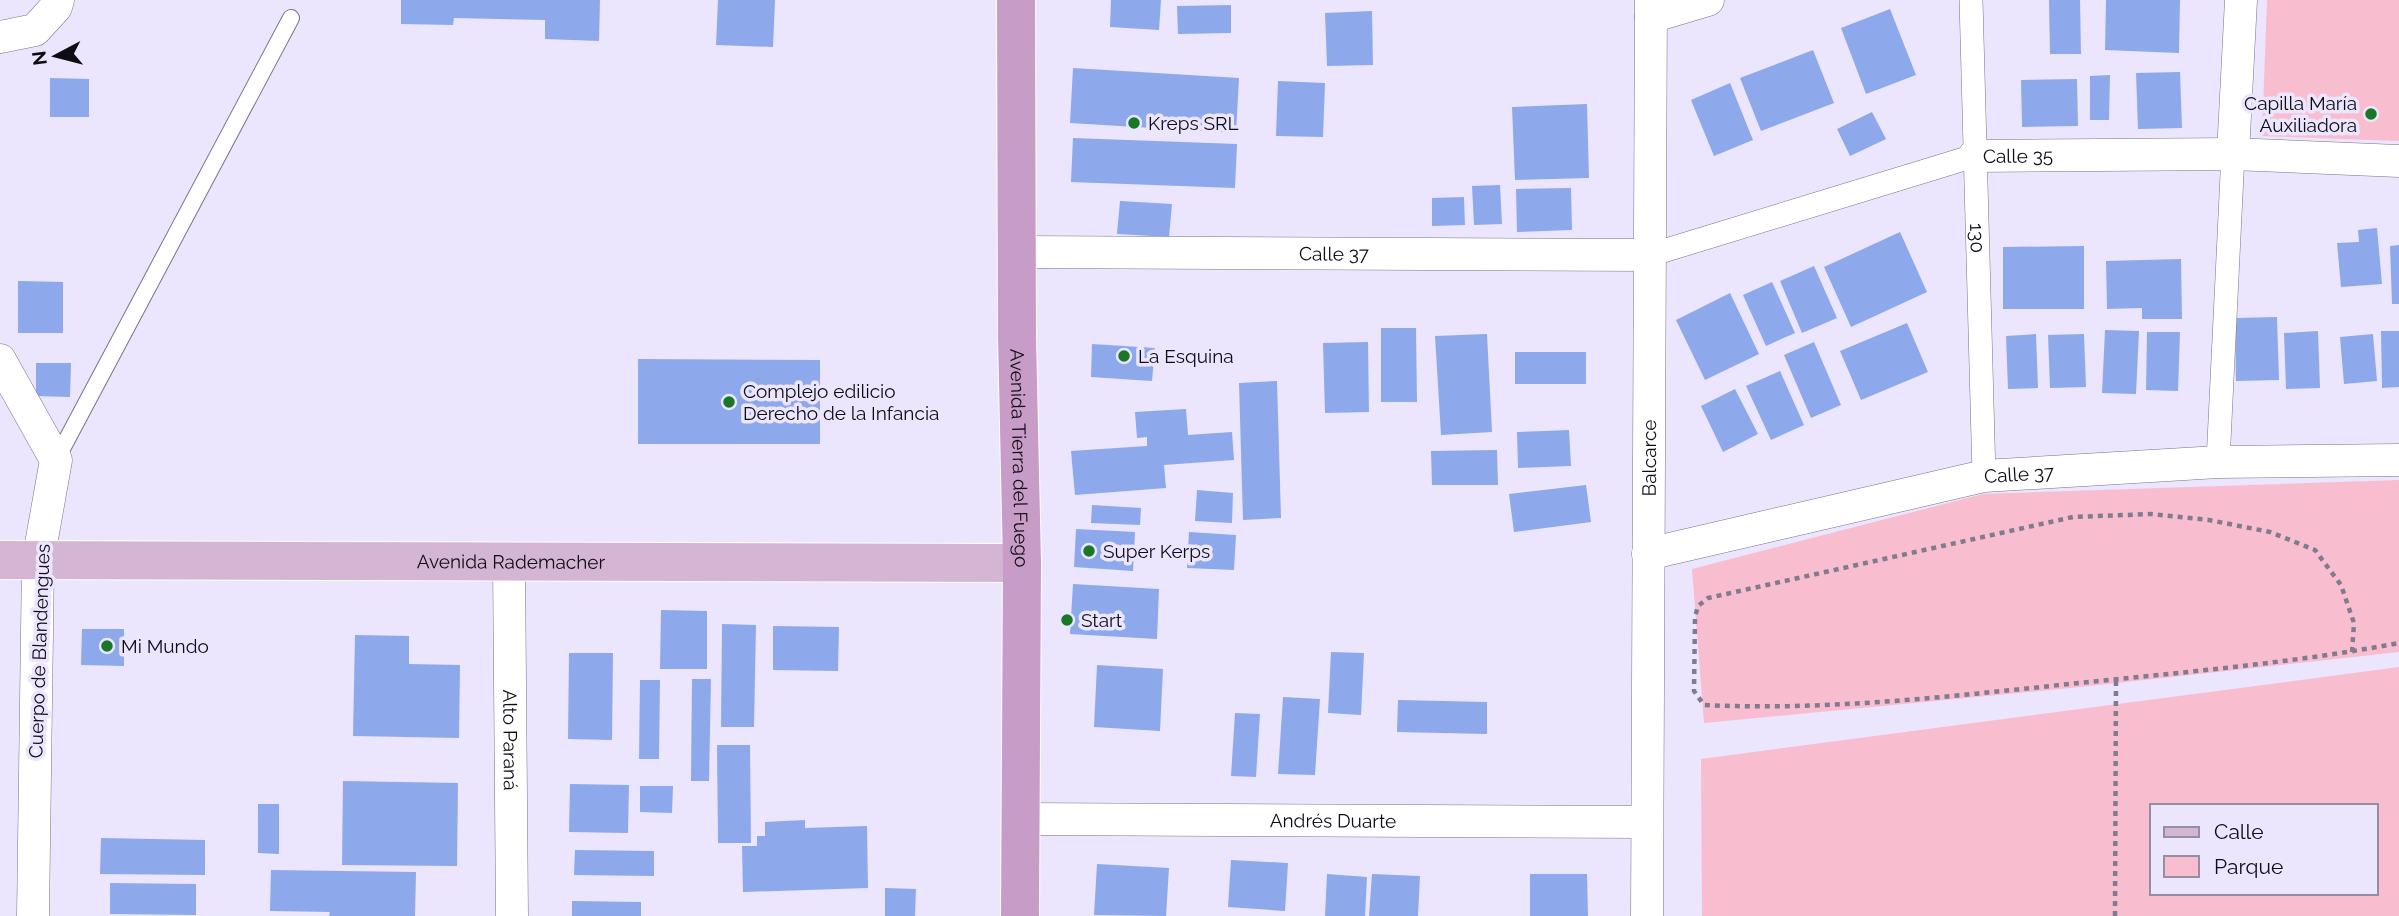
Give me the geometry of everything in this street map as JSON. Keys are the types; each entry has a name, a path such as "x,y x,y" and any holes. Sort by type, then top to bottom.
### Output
{"highway":[{"name":"Avenida Tierra del Fuego","path":"1016,0 1022,564 1020,916"}],"main road":[{"name":"Avenida Rademacher","path":"0,560 1022,564"}],"street":[{"path":"0,37 35,30 56,7 58,0"},
{"path":"1651,9 1708,0"},
{"name":"130","path":"1971,0 1984,475"},
{"path":"2218,462 2241,0"},
{"name":"Balcarce","path":"1647,916 1651,9"},
{"name":"Calle 35","path":"1650,255 1974,156 2233,154 2399,161"},
{"name":"Calle 37","path":"1017,252 1650,255"},
{"path":"0,360 56,460"},
{"name":"Cuerpo de Blandengues","path":"33,916 38,561 56,460"},
{"name":"Calle 37","path":"1648,554 1984,475 2218,462 2399,460"},
{"name":"Alto Paraná","path":"509,563 512,916"},
{"name":"Andrés Duarte","path":"1020,819 1647,822"}],"lane":[{"path":"56,460 291,18"}],"path":[{"path":"2352,652 2354,623 2341,585 2315,550 2270,532 2209,520 2151,514 2073,517 1707,598 1698,606 1695,617 1694,691 1704,705 1889,703 2352,652 2399,643"},
{"path":"2115,916 2116,679"}],"green space":[{"path":"2267,0 2399,0 2399,141 2262,136"},
{"path":"2399,480 2399,652 2071,688 1704,723 1692,569 1983,494"},
{"path":"2399,667 2399,916 1702,916 1701,759"}],"building":[{"path":"401,0 600,0 599,41 545,39 545,20 454,18 453,25 401,24"},
{"path":"718,0 775,0 773,47 716,45"},
{"path":"1111,0 1161,0 1159,30 1110,27"},
{"path":"2049,0 2080,0 2081,54 2050,54"},
{"path":"2106,0 2180,0 2179,53 2105,50"},
{"path":"1231,5 1231,33 1178,34 1177,6"},
{"path":"1890,9 1916,75 1866,94 1841,28"},
{"path":"1372,11 1373,65 1327,66 1325,13"},
{"path":"1813,50 1834,103 1761,131 1740,78"},
{"path":"1073,68 1239,78 1236,133 1070,123"},
{"path":"2180,72 2182,128 2138,129 2136,73"},
{"path":"2110,75 2109,120 2090,120 2090,76"},
{"path":"50,78 89,79 89,117 50,117"},
{"path":"2077,79 2078,126 2022,127 2021,80"},
{"path":"1278,81 1325,83 1323,137 1276,136"},
{"path":"1730,83 1753,140 1714,156 1691,100"},
{"path":"1587,104 1589,178 1515,180 1512,107"},
{"path":"1872,112 1886,139 1850,156 1837,129"},
{"path":"1073,138 1237,144 1235,188 1071,182"},
{"path":"1500,185 1502,224 1474,225 1472,186"},
{"path":"1571,188 1572,230 1517,232 1516,189"},
{"path":"1464,197 1465,225 1432,226 1432,198"},
{"path":"1120,201 1172,204 1169,237 1117,234"},
{"path":"2377,228 2382,284 2341,287 2337,243 2359,242 2358,230"},
{"path":"1900,232 1927,292 1851,327 1824,267"},
{"path":"2399,245 2399,304 2392,304 2390,246"},
{"path":"2084,246 2084,309 2003,309 2003,247"},
{"path":"2181,259 2182,319 2142,319 2142,308 2107,309 2106,261"},
{"path":"1814,266 1837,318 1802,333 1780,281"},
{"path":"18,281 63,282 63,333 18,333"},
{"path":"1772,282 1795,333 1766,346 1743,295"},
{"path":"1730,293 1759,354 1705,380 1676,320"},
{"path":"2277,317 2279,380 2236,381 2235,318"},
{"path":"1907,323 1928,372 1861,400 1840,351"},
{"path":"1381,328 1416,328 1417,402 1381,402"},
{"path":"2105,330 2139,331 2136,394 2102,393"},
{"path":"2318,331 2320,388 2286,389 2284,333"},
{"path":"2381,331 2399,331 2399,387 2382,388"},
{"path":"2147,332 2180,332 2178,391 2146,390"},
{"path":"1487,334 1492,432 1441,435 1435,336"},
{"path":"2036,334 2038,388 2008,389 2006,336"},
{"path":"2084,334 2086,387 2050,388 2048,335"},
{"path":"2373,334 2377,381 2344,384 2340,337"},
{"path":"1368,342 1369,412 1325,413 1323,343"},
{"path":"1814,342 1841,405 1811,418 1784,355"},
{"path":"1092,344 1155,348 1152,381 1091,377"},
{"path":"1515,352 1586,352 1586,384 1515,384"},
{"name":"Complejo edilicio Derecho de la Infancia","path":"638,359 820,360 820,444 638,444"},
{"path":"36,363 71,363 70,397 36,396"},
{"path":"1780,371 1804,425 1771,440 1746,386"},
{"path":"1277,381 1281,518 1243,520 1239,383"},
{"path":"1735,389 1758,434 1723,452 1701,406"},
{"path":"1186,409 1188,435 1232,432 1234,460 1164,465 1166,488 1075,495 1071,451 1147,446 1147,437 1137,438 1135,412"},
{"path":"1569,430 1571,466 1518,468 1517,432"},
{"path":"1497,450 1498,485 1432,485 1431,451"},
{"path":"1586,485 1591,522 1514,532 1509,494"},
{"path":"1197,490 1233,493 1232,523 1195,521"},
{"path":"1092,505 1141,508 1140,525 1091,523"},
{"path":"1076,529 1135,532 1133,571 1074,567"},
{"path":"1189,532 1236,535 1234,570 1187,568"},
{"path":"1073,584 1159,589 1157,639 1070,634"},
{"path":"661,610 707,611 707,669 660,669"},
{"path":"722,624 756,625 754,727 721,727"},
{"path":"773,626 839,627 838,671 773,670"},
{"path":"82,629 124,629 124,666 81,665"},
{"path":"355,635 409,636 409,664 460,665 459,738 353,736"},
{"path":"1331,652 1364,653 1361,715 1328,713"},
{"path":"569,653 613,653 612,740 568,739"},
{"path":"1097,665 1163,669 1160,731 1094,727"},
{"path":"692,679 711,679 709,781 691,781"},
{"path":"640,680 660,680 659,759 639,759"},
{"path":"1283,697 1320,699 1315,775 1278,774"},
{"path":"1398,700 1487,702 1487,734 1397,732"},
{"path":"1235,713 1260,714 1256,777 1231,776"},
{"path":"717,745 750,745 751,843 718,843"},
{"path":"343,781 458,783 457,866 342,865"},
{"path":"570,784 629,785 628,833 569,832"},
{"path":"640,786 673,786 672,813 640,812"},
{"path":"258,804 279,804 279,854 258,853"},
{"path":"805,820 805,828 867,826 868,888 743,892 742,846 757,846 757,836 765,836 765,822"},
{"path":"101,838 205,840 205,875 100,874"},
{"path":"575,850 654,851 654,876 574,875"},
{"path":"1231,860 1288,863 1285,911 1228,907"},
{"path":"1097,864 1169,868 1166,916 1094,915"},
{"path":"271,870 416,872 415,916 329,916 330,912 270,911"},
{"path":"1327,874 1367,877 1365,916 1325,916"},
{"path":"1372,874 1420,876 1418,916 1369,916"},
{"path":"1530,874 1587,874 1588,916 1530,916"},
{"path":"110,883 196,884 196,915 110,914"},
{"path":"885,888 916,889 915,916 885,916"},
{"path":"572,901 641,902 641,916 572,916"}],"place":[{"name":"Capilla María Auxiliadora","path":"2371,114"},
{"name":"Kreps SRL","path":"1134,123"},
{"name":"La Esquina","path":"1124,356"},
{"name":"Complejo edilicio Derecho de la Infancia","path":"729,402"},
{"name":"Super Kerps","path":"1089,551"},
{"name":"Start","path":"1067,620"},
{"name":"Mi Mundo","path":"107,646"}]}
